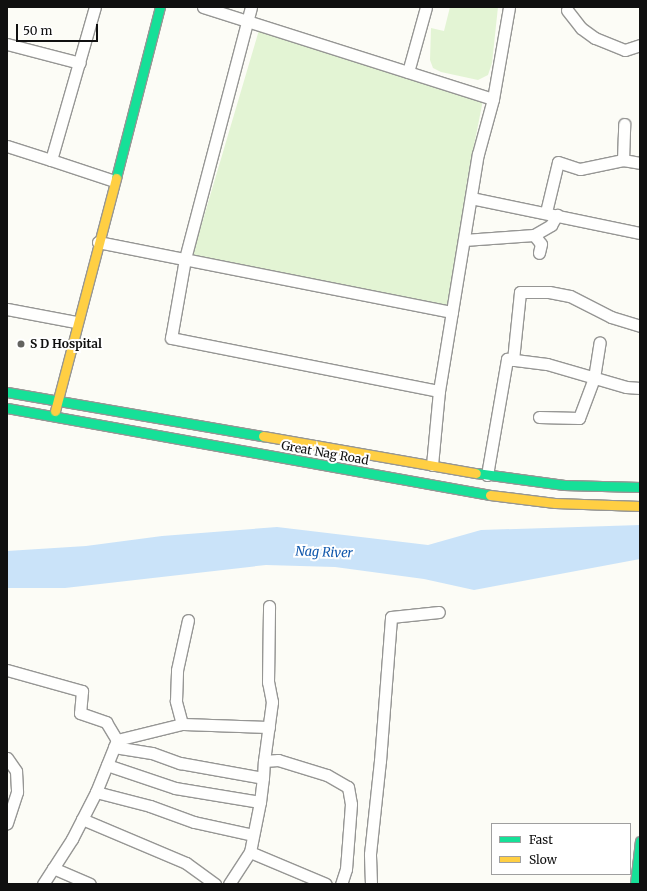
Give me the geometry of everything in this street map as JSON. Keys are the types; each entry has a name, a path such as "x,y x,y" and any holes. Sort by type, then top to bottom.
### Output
{"main road":[{"path":"54,416 76,322 160,7"},
{"name":"Great Nag Road","path":"7,392 57,402 487,475 564,485 640,487"},
{"name":"Great Nag Road","path":"7,408 490,495 555,503 640,506"},
{"path":"637,879 640,841"}],"street":[{"path":"51,160 95,7"},
{"path":"203,7 493,99"},
{"path":"251,7 246,21 185,259 171,338 439,391"},
{"path":"408,72 426,7"},
{"path":"432,465 439,391 478,154 493,99 509,7"},
{"path":"567,10 581,28 595,38 625,50 640,45"},
{"path":"7,44 80,63"},
{"path":"623,160 624,124"},
{"path":"7,146 114,181"},
{"path":"464,240 534,235 551,225 558,162 580,169 623,160 640,163"},
{"path":"471,198 640,233"},
{"path":"534,235 541,244 539,254"},
{"path":"98,242 452,312"},
{"path":"512,360 520,292 549,292 570,296 611,317 640,326"},
{"path":"7,309 76,322"},
{"path":"539,417 579,418 594,378 600,342"},
{"path":"487,475 506,359 547,364 594,378 640,388"},
{"path":"229,884 250,852 260,802 272,702 268,682 269,606"},
{"path":"371,884 370,854 380,761 391,617 439,612"},
{"path":"182,724 176,701 177,670 188,620"},
{"path":"7,670 82,691 80,713 106,722 116,744 96,792 82,819 43,884"},
{"path":"116,744 182,724 269,727"},
{"path":"116,744 152,753 180,763 262,778"},
{"path":"7,758 16,770 17,792 7,823"},
{"path":"264,761 278,760 328,775 348,787 351,804 346,869 341,884"},
{"path":"107,765 123,773 175,788 260,802"},
{"path":"96,792 150,806 194,822 253,835"},
{"path":"82,819 186,863 215,884"},
{"path":"250,852 326,884"},
{"path":"53,868 90,884"}],"green space":[{"path":"450,7 498,7 492,63 488,75 478,80 441,72 433,68 430,60 431,28 444,31"},
{"path":"259,30 483,100 467,181 450,309 192,257"}],"water":[{"name":"Nag River","path":"640,525 640,559 474,590 424,579 335,567 266,565 65,588 7,588 7,551 86,546 162,536 277,527 428,545 481,530"}],"traffic: fast":[{"path":"116,178 160,7"},
{"path":"7,392 263,436"},
{"path":"7,408 490,495"},
{"path":"476,473 564,485 640,487"},
{"path":"635,884 640,841"}],"traffic: slow":[{"path":"55,411 116,178"},
{"path":"263,436 476,473"},
{"path":"490,495 555,503 640,506"}],"place":[{"name":"S D Hospital","path":"21,344"}]}
